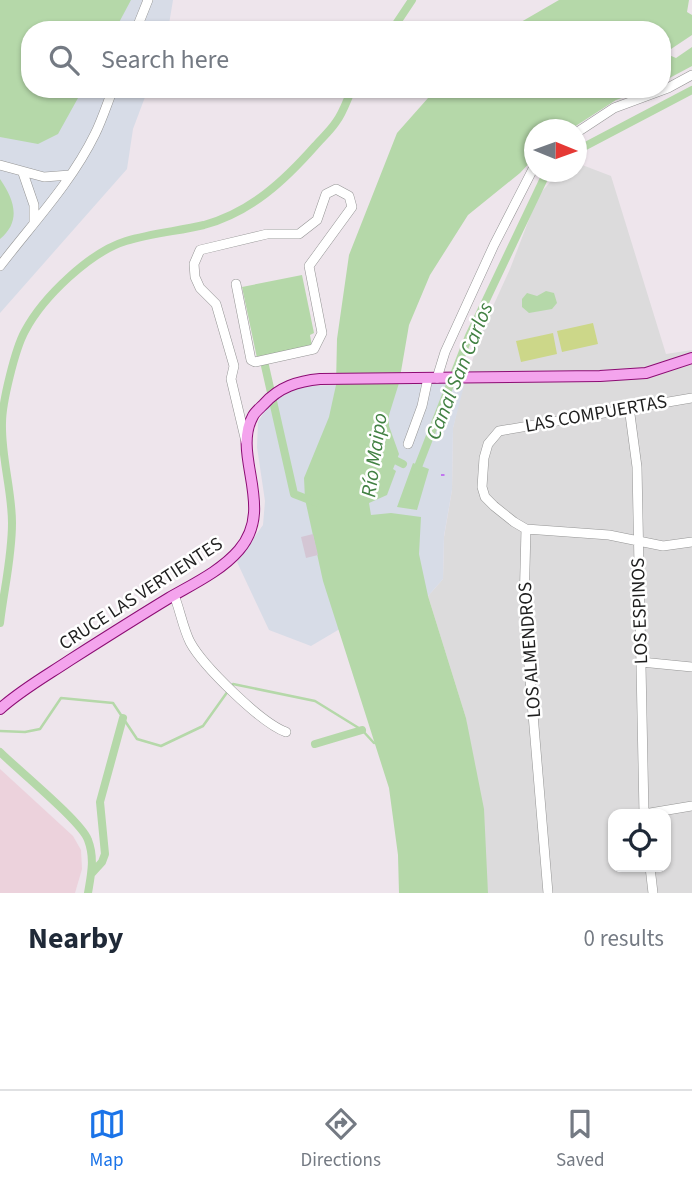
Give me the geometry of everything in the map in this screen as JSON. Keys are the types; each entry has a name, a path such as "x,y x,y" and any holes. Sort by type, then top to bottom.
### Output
{"main road":[{"name":"CRUCE LAS VERTIENTES","path":"0,709 35,683 227,562 246,541 254,512 246,444 253,416 280,389 301,382 330,379 600,376 646,373 692,358"}],"street":[{"path":"140,21 148,0"},
{"path":"671,86 692,75"},
{"path":"0,266 71,176 95,134 109,98"},
{"path":"587,125 614,108 641,98"},
{"path":"0,165 44,177 71,176"},
{"path":"23,173 34,205 34,222"},
{"path":"408,444 445,352 526,182"},
{"path":"236,285 251,360 256,362 314,349 322,333 309,266 352,207 352,201 344,191 337,189 326,194 317,220 299,234 267,234 200,250 196,258 195,277 200,288 216,304 234,366 231,379 246,444"},
{"name":"LAS COMPUERTAS","path":"526,529 494,506 485,497 482,487 488,444 499,431 692,398"},
{"name":"LOS ESPINOS","path":"629,407 637,467 644,809"},
{"path":"526,529 610,535 663,546 692,542"},
{"name":"LOS ALMENDROS","path":"526,529 524,607 546,842 548,893"},
{"path":"174,595 188,638 198,655 265,721 286,732"},
{"path":"641,662 692,667"},
{"path":"671,810 692,806"},
{"path":"651,872 653,893"}],"path":[{"path":"441,475 448,475"}],"shaded area":[{"path":"0,0 173,0 170,21 21,21 21,98 145,98 133,129 127,169 0,313"},
{"path":"587,167 611,176 666,354 692,350 692,893 488,893 466,718 428,596 443,579 444,537 452,490 453,428 460,397 484,326 510,269 538,196 550,182 587,182"},
{"path":"593,323 598,344 562,352 557,331"},
{"path":"553,333 557,354 521,362 516,341"},
{"path":"465,382 453,428 452,490 444,536 443,579 428,596 338,630 311,646 269,630 237,562 263,525 265,501 257,447 258,422 269,404 299,386"},
{"path":"0,769 73,836 81,850 82,869 75,893 0,893"}],"water":[{"path":"0,0 131,0 120,21 21,21 21,98 78,98 58,134 38,144 0,137"},
{"path":"559,0 689,0 687,12 692,15 692,35 671,49 671,21 523,21"},
{"path":"692,47 692,66 671,77 671,56 676,58"},
{"name":"Río Maipo","path":"428,98 622,98 587,119 524,119 524,169 468,215 430,275 409,325 399,383 389,415 389,426 399,454 393,469 396,471 387,495 369,503 371,515 391,513 421,517 419,554 428,596 466,718 484,809 488,893 399,893 398,855 389,788 323,581 305,499 304,478 329,417 336,385 337,339 349,255 397,133"},
{"path":"0,179 14,210 11,225 0,239"},
{"path":"302,275 314,333 310,335 312,346 257,358 242,287"},
{"path":"546,291 554,293 557,303 552,309 529,313 522,307 522,299 527,293 537,296"},
{"path":"413,463 429,469 417,510 397,507"}],"building":[{"path":"313,534 318,555 306,558 301,537"}],"waterway":[{"path":"398,21 412,0"},
{"name":"Canal San Carlos","path":"587,145 692,90"},
{"path":"0,623 12,536 2,436 4,403 17,350 33,318 69,277 112,247 136,238 204,225 252,204 279,183 331,128 341,115 348,98"},
{"name":"Canal San Carlos","path":"416,472 469,336 542,182"},
{"path":"263,357 294,494 315,502"},
{"name":"Río Maipo","path":"387,456 403,464"},
{"path":"0,731 25,732 40,729 61,698 113,703 137,739 161,746 203,726 233,684 315,701 362,730 374,743"},
{"path":"92,873 105,854 100,802 123,718"},
{"path":"315,744 362,730"},
{"path":"0,752 62,809 88,840 92,866 88,893"}]}
